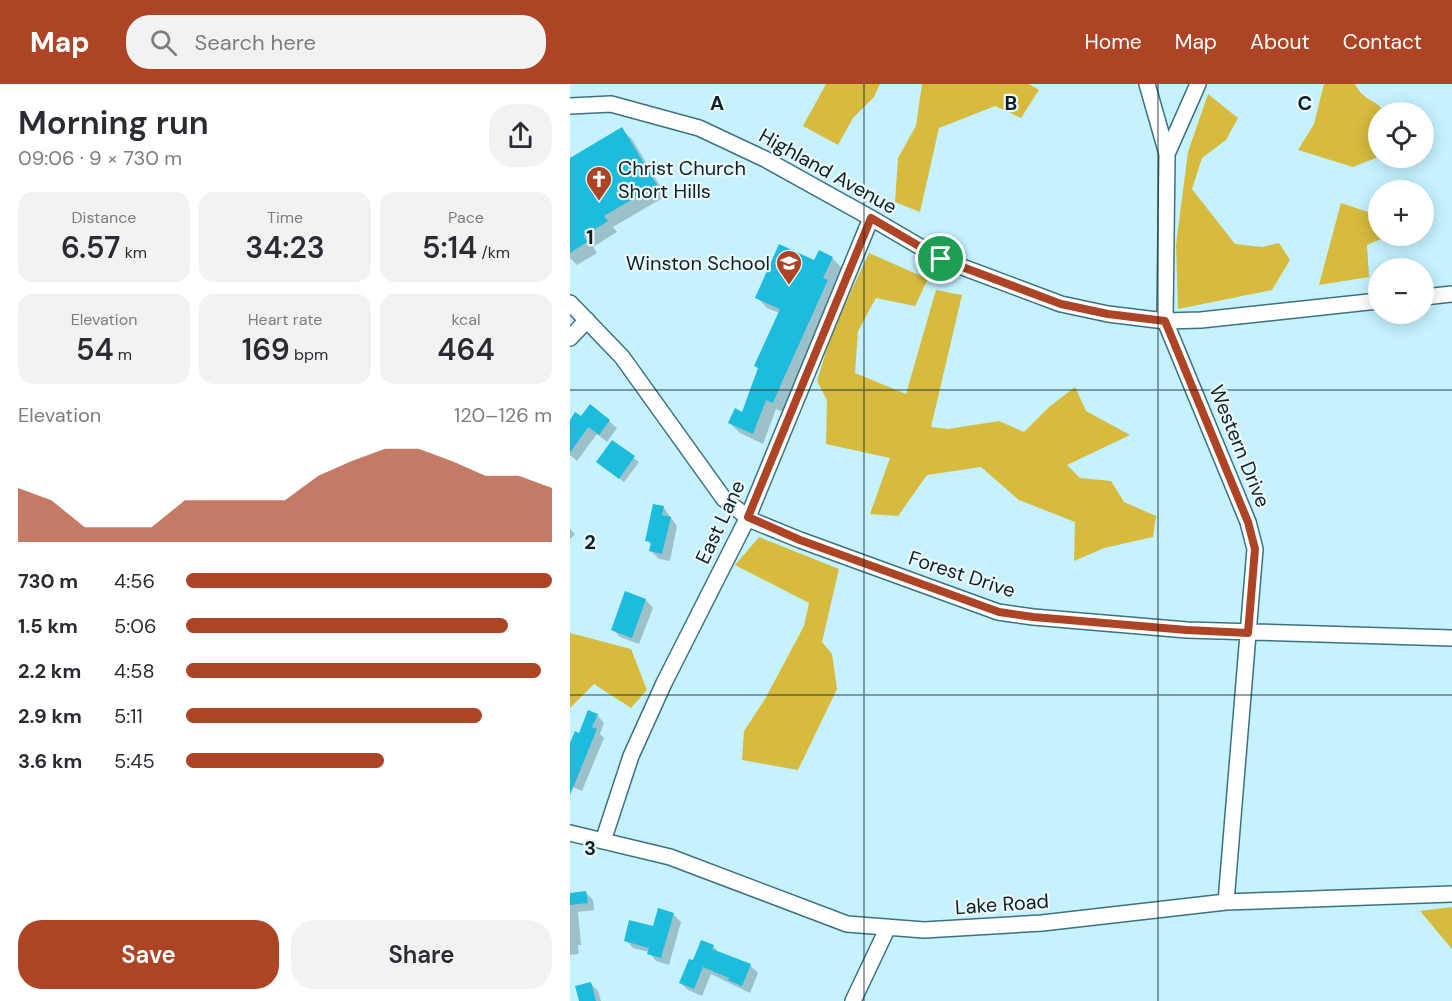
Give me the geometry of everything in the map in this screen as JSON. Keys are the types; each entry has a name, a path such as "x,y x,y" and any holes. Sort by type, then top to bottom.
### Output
{"street":[{"name":"Western Drive","path":"1147,84 1167,154 1165,321 1248,522 1255,549 1226,902"},
{"path":"1167,154 1198,84"},
{"name":"Highland Avenue","path":"570,106 611,104 699,128 749,151 941,259 1061,304 1108,314 1165,321 1201,320 1368,302"},
{"name":"East Lane","path":"603,841 631,756 664,683 748,517 871,218"},
{"path":"1434,296 1452,294"},
{"name":"Forest Drive","path":"570,303 622,357 724,499 748,517 800,540 999,612 1135,626 1248,633 1452,638"},
{"path":"570,338 587,320"},
{"name":"Lake Road","path":"570,833 670,857 847,924 924,930 1042,923 1226,902 1452,894"},
{"path":"853,1001 888,927"}],"shaded area":[{"path":"826,84 880,84 874,97 853,118 838,145 803,126"},
{"path":"922,84 1029,84 1039,90 1021,118 995,106 939,128 920,212 895,202 898,158 916,126"},
{"path":"1324,84 1355,84 1362,94 1374,102 1368,102 1368,161 1353,167 1298,150 1314,124"},
{"path":"1208,94 1238,118 1226,140 1202,158 1192,189 1235,244 1262,247 1279,243 1290,260 1272,290 1178,309 1176,245 1188,152"},
{"path":"1341,203 1368,212 1368,277 1319,285"},
{"path":"869,253 928,279 915,306 876,298 858,331 855,373 906,394 936,290 962,295 931,427 948,429 999,421 1024,432 1049,407 1075,387 1086,411 1130,435 1067,465 1080,478 1111,481 1124,502 1156,516 1153,537 1104,548 1074,561 1075,522 1019,500 981,467 927,475 898,516 870,514 890,458 826,444 827,400 817,381 832,332"},
{"path":"759,537 839,569 822,642 832,654 837,689 798,770 742,760 744,731 765,699 804,626 809,603 735,565"},
{"path":"570,633 631,649 647,690 631,708 594,684 570,708"},
{"path":"1452,907 1452,949 1420,911"}],"building":[{"name":"Christ Church Short Hills","path":"622,127 657,185 604,216 608,221 584,236 587,242 570,253 570,158"},
{"path":"779,244 814,260 819,250 833,257 823,278 828,280 773,403 766,400 753,434 728,423 735,408 742,412 758,368 754,366 780,309 755,298"},
{"path":"590,404 610,420 599,435 588,427 570,453 570,420 575,412 581,416"},
{"path":"612,440 635,456 619,479 596,462"},
{"path":"653,504 664,506 662,515 671,517 662,554 649,551 651,542 645,541"},
{"path":"625,591 646,599 632,638 611,630"},
{"path":"588,710 598,714 592,727 597,729 570,795 570,743 575,731 579,733"},
{"path":"586,891 588,903 570,905 570,893"},
{"path":"658,908 674,913 661,958 647,954 649,948 624,941 629,920 653,926"},
{"path":"701,940 714,945 712,949 751,964 742,986 703,967 694,989 679,983 689,959 693,960"},
{"path":"591,982 596,1001 579,1001 575,986"}],"place":[{"name":"Christ Church Short Hills","path":"599,202"},
{"name":"Winston School","path":"789,286"}],"route":[{"path":"871,218 941,259 1061,304 1108,314 1165,321 1248,522 1255,549 1248,633 1187,630 999,612 800,540 748,517 871,218"}]}
